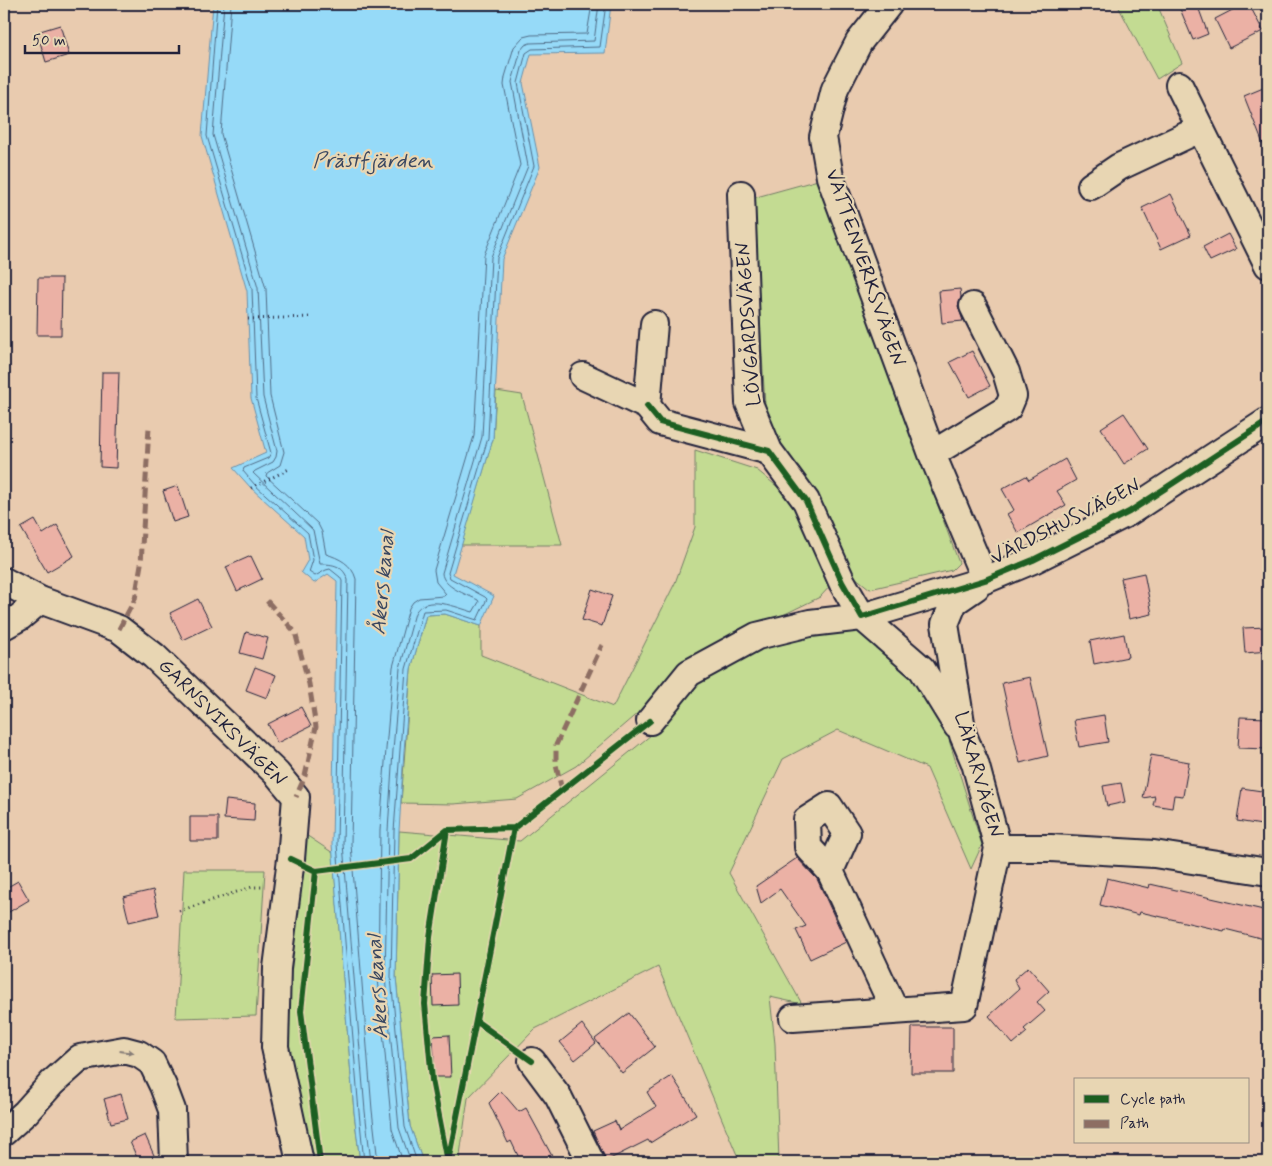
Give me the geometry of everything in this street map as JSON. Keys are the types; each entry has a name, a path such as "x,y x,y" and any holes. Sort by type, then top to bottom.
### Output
{"street":[{"name":"VATTENVERKSVÄGEN","path":"889,4 859,42 835,89 823,137 830,177 932,454 985,580"},
{"path":"1179,85 1268,265"},
{"path":"1091,186 1119,167 1200,129"},
{"name":"LÖVGÅRDSVÄGEN","path":"741,194 749,403 769,452 806,501 842,582 862,617"},
{"path":"932,454 1008,408 1013,396 1006,372 973,306"},
{"path":"647,406 654,324"},
{"path":"583,376 647,406 660,422 769,452"},
{"name":"VÄRDSHUSVÄGEN","path":"650,721 689,673 757,636 810,623 862,617 985,580 1033,560 1130,512 1268,421"},
{"name":"LÄKARVÄGEN","path":"793,1018 964,1006 998,848 975,763 962,735 945,624 954,602 985,580"},
{"name":"GARNSVIKSVÄGEN","path":"4,581 40,600 119,629 154,656 277,774 296,797 278,968 274,1047 300,1162"},
{"path":"4,626 20,617 40,600"},
{"path":"862,617 922,670 962,735"},
{"path":"998,848 1051,848 1154,854 1268,872"},
{"path":"830,871 895,1011"},
{"path":"4,1132 26,1112 52,1083 80,1058 124,1050 139,1054 152,1063 163,1086 172,1110 174,1162"},
{"path":"532,1062 558,1096 591,1162"}],"path":[{"path":"587,4 610,8"},
{"path":"248,319 312,317"},
{"path":"251,488 291,468"},
{"path":"178,911 252,888 288,886"}],"green space":[{"path":"1117,4 1157,4 1182,63 1157,79"},
{"path":"818,180 959,563 952,570 870,589 850,573 766,423 753,198"},
{"path":"496,391 522,395 562,545 461,545 493,439"},
{"path":"695,450 757,470 797,503 833,583 820,597 684,663 640,711 576,766 517,799 453,804 401,803 411,669 426,615 445,614 481,626 481,655 613,707 675,583 695,527"},
{"path":"841,614 927,670 982,845 971,869 927,768 838,730 783,759 729,873 802,1004 770,997 775,1044 779,1162 740,1162 658,967 535,1029 468,1098 459,1162 423,1162 410,1126 396,977 399,831 520,841 651,735 701,679 770,642"},
{"path":"303,833 333,853 354,1112 360,1162 310,1162 286,1040 289,934"},
{"path":"184,870 265,870 256,1016 176,1018"}],"water":[{"name":"Prästfjärden","path":"213,4 611,4 605,53 531,54 523,83 540,167 502,259 493,439 453,574 494,596 481,626 445,614 426,615 411,669 399,831 396,977 410,1126 423,1162 360,1162 354,1112 332,844 337,581 328,574 314,583 301,572 308,560 304,536 251,488 233,468 266,453 251,398 247,291 202,136"}],"building":[{"path":"1178,4 1197,4 1208,34 1193,40"},
{"path":"1244,4 1249,4 1263,31 1229,48 1215,19"},
{"path":"60,25 69,55 46,62 37,32"},
{"path":"1268,86 1268,154 1267,154 1244,96"},
{"path":"1171,194 1191,235 1161,249 1142,208"},
{"path":"1228,234 1236,249 1210,261 1203,247"},
{"path":"38,278 62,278 61,335 37,335"},
{"path":"960,289 961,297 958,306 963,321 942,323 939,291"},
{"path":"972,351 990,386 969,397 950,362"},
{"path":"102,372 119,372 116,468 100,467"},
{"path":"1124,413 1148,449 1124,464 1101,428"},
{"path":"1065,459 1076,480 1057,491 1066,505 1018,533 1007,514 1014,510 1002,489 1026,476 1029,480"},
{"path":"178,486 188,517 173,522 163,491"},
{"path":"35,520 43,534 57,525 74,556 47,572 21,528"},
{"path":"251,556 262,579 237,591 226,567"},
{"path":"1144,573 1152,614 1129,619 1121,578"},
{"path":"592,589 612,596 602,626 582,620"},
{"path":"198,599 212,626 183,640 170,613"},
{"path":"1268,627 1268,651 1245,653 1243,628"},
{"path":"246,632 268,638 262,659 240,653"},
{"path":"1124,634 1128,657 1094,664 1090,641"},
{"path":"255,667 276,675 267,698 246,690"},
{"path":"1030,677 1048,756 1020,763 1002,683"},
{"path":"301,707 311,726 277,743 268,724"},
{"path":"1104,715 1108,742 1079,747 1074,720"},
{"path":"1240,717 1268,718 1268,749 1238,748"},
{"path":"1151,755 1189,762 1183,796 1174,795 1172,808 1153,805 1155,796 1143,798"},
{"path":"1121,783 1125,802 1107,806 1103,786"},
{"path":"1242,788 1268,792 1268,826 1237,821"},
{"path":"226,800 255,803 254,821 224,819"},
{"path":"190,817 218,817 218,841 190,841"},
{"path":"797,858 817,879 846,942 810,959 796,930 806,926 780,889 761,903 756,886"},
{"path":"1107,878 1149,888 1150,884 1268,911 1268,940 1225,929 1224,931 1140,912 1139,915 1100,905"},
{"path":"18,881 29,900 4,915 4,889"},
{"path":"153,890 159,915 129,922 123,897"},
{"path":"1028,967 1049,991 1037,1002 1045,1011 1024,1029 1027,1032 1013,1044 989,1016 1019,989 1014,979"},
{"path":"457,974 458,1005 433,1006 432,975"},
{"path":"629,1013 655,1047 622,1073 595,1039"},
{"path":"582,1024 596,1043 575,1060 560,1042"},
{"path":"912,1027 953,1027 953,1073 911,1073"},
{"path":"449,1035 451,1077 435,1077 433,1036"},
{"path":"672,1076 696,1114 650,1143 648,1140 606,1161 593,1131 615,1121 619,1130 656,1107 647,1092"},
{"path":"501,1091 519,1112 526,1108 552,1156 540,1162 521,1162 511,1141 508,1143 489,1103"},
{"path":"121,1094 128,1119 111,1123 104,1099"},
{"path":"145,1135 157,1162 139,1162 130,1142"}],"marked path":[{"path":"119,629 135,599 141,564 149,427"},
{"path":"267,601 295,632 309,684 316,727 305,776 296,797"},
{"path":"562,790 556,765 556,745 602,645"}],"cycle path":[{"path":"647,406 660,422 769,451 806,501 842,582 862,617 985,580 1033,560 1129,512 1268,421"},
{"path":"291,859 316,871 411,859 447,830 514,828 650,721"},
{"path":"448,1162 514,828"},
{"path":"447,830 430,937 425,1004 432,1080 447,1157"},
{"path":"316,871 301,1011 320,1162"},
{"path":"476,1021 532,1061"}],"water label":[{"name":"Åkers kanal","path":"383,583"},
{"name":"Åkers kanal","path":"378,987"}]}
